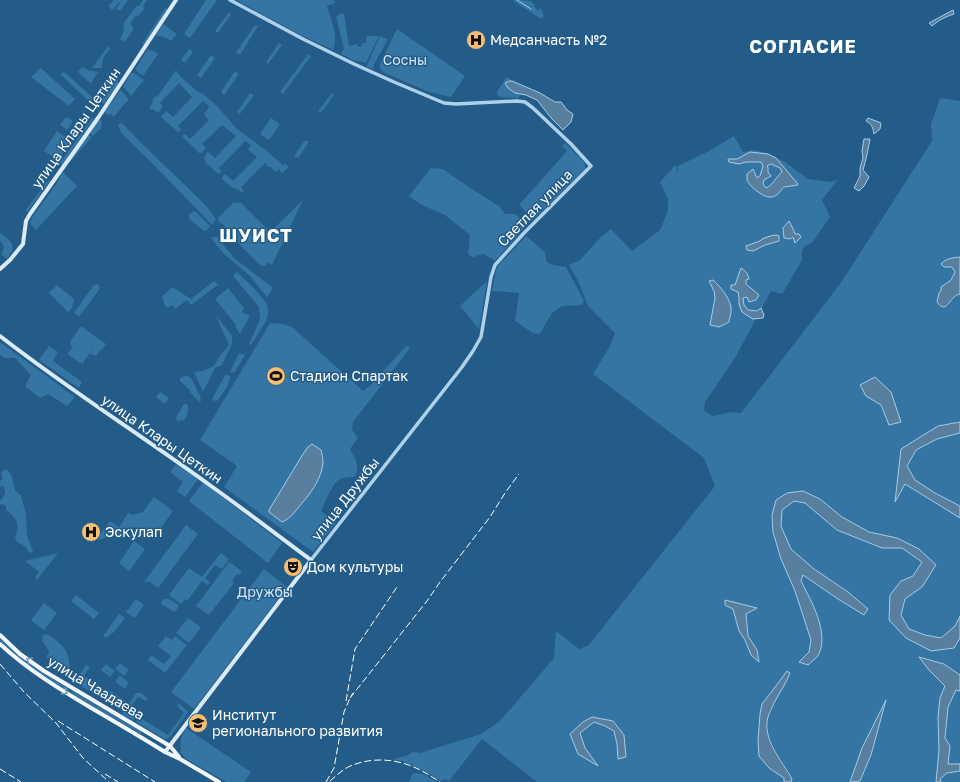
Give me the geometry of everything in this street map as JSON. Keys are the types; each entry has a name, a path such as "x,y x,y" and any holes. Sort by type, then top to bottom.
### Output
{"main road":[{"name":"улица Клары Цеткин","path":"0,269 21,248 23,244 26,221 30,214 98,118 176,0"},
{"name":"улица Клары Цеткин","path":"0,336 211,486 311,560"},
{"name":"улица Дружбы","path":"165,752 311,560"},
{"name":"улица Чаадаева","path":"0,635 20,654 44,671 170,746 180,758"},
{"name":"улица Чаадаева","path":"0,644 15,658 46,680 165,752 180,758 219,782"}],"street":[{"name":"Светлая улица","path":"230,0 303,40 384,78 444,103 525,102 571,144 591,166 525,232 495,265"},
{"name":"улица Дружбы","path":"311,560 473,351 481,337 491,277 495,265"}],"green space":[{"path":"114,0 128,0 120,11 116,9 120,3 112,10 108,6"},
{"path":"143,0 147,0 143,6 145,8 138,16 136,15 130,24 133,27 133,30 125,42 120,39 124,30 123,24 137,5 139,6"},
{"path":"206,0 217,0 190,38 184,34"},
{"path":"236,0 334,0 335,3 327,6 335,34 335,45 333,50 303,36"},
{"path":"512,0 525,0 532,2 538,10 541,8 544,16 541,19"},
{"path":"166,7 167,10 144,45 142,44"},
{"path":"229,12 231,14 218,33 215,31"},
{"path":"342,13 344,14 349,46 357,44 358,47 362,46 362,43 366,43 367,36 379,36 366,63 355,61 341,54 344,49 336,16"},
{"path":"163,24 177,34 171,41 156,35"},
{"path":"255,25 258,26 240,55 236,52"},
{"name":"Сосны","path":"397,29 465,76 451,97 429,92 383,72 380,68 380,64"},
{"path":"380,36 387,40 373,69 367,67 367,65"},
{"path":"279,43 282,45 268,64 266,62"},
{"path":"108,46 110,49 103,58 102,68 92,68"},
{"path":"189,49 193,52 185,63 181,60"},
{"path":"147,50 154,51 158,54 143,76 135,70"},
{"path":"308,54 311,56 283,94 280,92"},
{"path":"211,55 215,58 201,78 197,75"},
{"path":"82,67 98,72 91,83 78,72"},
{"path":"41,68 75,99 69,106 31,77"},
{"path":"176,70 180,76 197,91 217,106 236,128 283,165 286,164 289,167 282,173 279,169 276,172 265,163 241,187 244,191 242,193 238,189 231,187 222,179 222,177 225,174 233,181 257,157 248,150 251,145 245,141 219,168 222,171 218,174 206,163 204,157 208,152 215,158 236,136 222,125 202,144 206,148 199,153 182,136 185,134 190,139 209,120 204,114 209,106 203,101 178,126 181,129 178,132 161,117 166,111 173,117 192,97 179,83 160,103 163,106 159,112 149,109 155,96 157,97"},
{"path":"235,71 239,74 224,95 221,92"},
{"path":"64,72 99,103 100,108 98,110 60,74"},
{"path":"106,73 113,79 103,96 100,93 111,78"},
{"path":"131,73 134,73 144,80 131,96 123,87"},
{"path":"507,77 512,81 506,83 509,88 515,92 523,94 519,96 519,98 500,97 497,94"},
{"path":"116,79 118,84 104,104 100,102"},
{"path":"120,91 122,91 129,100 114,117 110,114 108,115 104,112"},
{"path":"250,93 254,95 240,114 237,112"},
{"path":"332,93 334,95 321,113 318,111"},
{"path":"940,98 960,101 960,257 943,262 944,267 952,267 955,272 952,278 942,288 937,302 939,305 948,305 954,296 960,294 960,422 938,426 901,449 896,501 905,484 960,518 960,616 955,626 941,638 925,635 909,629 901,615 905,599 922,587 936,566 897,538 869,532 842,517 820,499 787,493 773,532 781,559 795,591 811,641 809,652 800,663 822,640 820,623 801,581 803,575 864,615 868,609 848,592 814,569 791,549 781,526 782,510 794,501 805,503 837,530 882,548 902,548 923,563 913,576 901,581 891,595 906,638 954,648 960,638 960,675 944,664 920,657 929,670 946,686 940,698 939,750 936,782 860,782 871,755 885,703 850,782 791,782 792,779 788,770 776,752 767,733 768,717 787,671 762,704 769,768 784,778 784,782 537,782 482,739 449,781 445,779 441,781 412,765 393,759 406,756 413,752 420,753 481,734 500,721 554,658 556,631 579,649 588,646 715,486 704,458 593,374 610,346 615,333 588,306 579,283 569,265 580,260 601,237 611,229 632,251 660,230 668,211 668,199 660,182 670,171 672,172 671,170 673,167 677,165 677,171 675,174 678,171 678,166 709,151 734,136 743,152 754,150 767,153 785,162 808,179 831,182 838,179 822,200 830,217 812,243 805,246 802,251 802,260 782,294 771,291 735,358 705,402 704,411 713,416 731,412 741,413 840,284 932,141 931,124","holes":["881,405 901,422 889,425","757,608 746,614 748,636 757,650 751,655 745,640 739,631 733,609","592,717 624,735 618,758 614,731 594,722 580,732 585,748 597,765 571,734"]},
{"path":"67,117 73,121 67,130 60,125"},
{"path":"92,118 93,120 62,165 59,164"},
{"path":"271,118 280,124 269,140 260,134"},
{"path":"99,120 102,121 101,128 93,136 90,133"},
{"path":"122,123 207,207 216,219 212,225 122,134 118,125"},
{"path":"57,131 71,141 58,160 44,151"},
{"path":"87,134 92,137 68,164 67,163"},
{"path":"305,140 309,142 298,158 294,156"},
{"path":"565,143 584,162 585,169 533,219 519,205 567,151 562,146"},
{"path":"431,168 443,169 499,206 505,214 515,214 527,225 495,261 484,254 477,255 474,258 468,254 470,235 445,215 422,205 409,196"},
{"path":"63,172 77,186 36,230 30,223 33,216 55,186"},
{"path":"48,180 50,181 27,212 25,211"},
{"path":"303,200 272,265 268,262 266,265 261,266 229,234 224,225 219,222 218,218 234,202 240,202 270,232"},
{"path":"195,211 210,226 206,231 189,219 189,214"},
{"path":"0,233 10,241 13,247 7,259 1,254 4,247 0,241"},
{"path":"216,236 234,258 272,287 272,290 267,297 250,276 224,254 211,238"},
{"path":"526,236 545,253 547,262 566,267 584,301 582,305 562,306 552,313 541,332 538,334 533,333 515,321 519,293 492,291 497,267"},
{"path":"237,272 260,294 268,308 266,321 251,345 249,344 260,319 259,307 233,276"},
{"path":"214,281 218,285 191,305 187,300 175,309 173,305 166,308 162,297 172,287 191,299"},
{"path":"487,281 479,329 460,306"},
{"path":"97,284 100,288 86,308 79,316 74,313 93,286"},
{"path":"57,285 74,299 72,308 68,312 49,293"},
{"path":"228,288 244,308 242,312 250,316 240,334 235,326 236,325 215,299"},
{"path":"215,314 232,336 232,344 222,365 215,368 203,392 194,372 203,371 214,366 229,345"},
{"path":"270,323 283,324 292,327 363,391 369,387 406,346 410,348 353,422 352,430 358,438 350,449 354,456 357,470 354,477 339,480 331,490 321,511 336,523 313,552 224,487 237,466 200,440"},
{"path":"80,327 106,344 96,356 90,354 94,347 82,364 67,354 72,348 70,342"},
{"path":"0,342 75,397 67,406 48,394 40,398 25,386 31,375 15,358 5,358 0,355"},
{"path":"49,346 58,352 53,361 82,382 79,388 39,360"},
{"path":"239,353 245,355 234,373 230,372"},
{"path":"225,375 230,377 229,383 218,400 214,401 212,399"},
{"path":"186,376 192,379 200,396 200,402 180,381 180,378"},
{"path":"160,392 169,398 165,404 156,397"},
{"path":"184,404 188,406 187,415 184,420 177,421 176,417"},
{"path":"960,433 960,506 935,493 915,480 907,466 916,450 937,439"},
{"path":"176,464 198,479 185,497 177,491 183,482 170,472"},
{"path":"5,469 8,470 12,477 15,490 21,496 26,514 27,536 33,551 31,553 25,546 17,542 15,537 18,529 15,518 6,510 6,506 2,504 0,505 0,501 5,492 3,486 0,487 0,481 3,478 1,473"},
{"path":"203,482 282,543 268,563 189,501"},
{"path":"154,497 173,511 153,539 135,527 99,540 99,535 110,521 119,527 128,513 132,515 143,512"},
{"path":"186,525 198,534 158,588 150,582 144,582"},
{"path":"134,541 145,549 129,571 119,563"},
{"path":"58,553 36,581 36,576 39,572 25,561"},
{"path":"221,553 229,559 222,569 215,565 205,578 210,582 208,585 202,581 187,601 185,599 181,604 169,595 189,568 202,577"},
{"path":"229,562 242,571 239,575 237,574 232,581 234,583 209,615 196,606"},
{"name":"Дружбы","path":"264,569 287,587 194,709 171,692"},
{"path":"76,595 99,613 94,619 71,601"},
{"path":"136,599 144,605 135,618 126,612"},
{"path":"164,599 174,602 179,606 178,608 174,612 161,604"},
{"path":"44,603 57,613 44,630 31,620"},
{"path":"119,614 125,618 113,633 106,638 103,636"},
{"path":"188,618 201,627 189,643 176,633"},
{"path":"46,634 60,644 67,653 69,670 60,667 47,658 49,653 48,649 43,643 42,639 43,635"},
{"path":"166,636 172,640 175,636 187,645 165,673 148,660 151,655 164,664 171,656 158,646"},
{"path":"0,638 27,662 69,689 68,691 35,670 0,641"},
{"path":"120,663 129,670 124,676 115,669"},
{"path":"106,664 115,671 110,677 101,670"},
{"path":"86,665 90,667 84,676 109,693 111,691 125,701 119,708 74,682"},
{"path":"120,675 129,683 125,689 115,682"},
{"path":"956,690 960,691 960,764 947,764 950,746 945,738 948,707"},
{"path":"72,691 142,732 141,734 71,693"},
{"path":"136,693 141,693 148,699 146,701 138,697 128,711 136,716 133,720 122,714"},
{"path":"179,703 188,712 169,738 165,739 136,722 139,717 168,735 184,713 177,706"},
{"path":"186,728 251,772 244,782 227,782 186,759 181,753 181,740"},
{"path":"960,771 960,782 941,782 939,779 947,773"},
{"path":"413,773 423,774 437,782 409,782"}],"shaded area":[{"path":"953,10 954,14 942,19 932,26 929,23"},
{"path":"509,81 540,93 555,102 561,102 567,110 573,114 571,122 563,130 537,100 526,95 515,93 507,87 505,83"},
{"path":"868,118 881,123 880,129 874,134 872,126 866,121"},
{"path":"864,139 870,139 863,170 869,177 859,191 854,188 860,176"},
{"path":"750,152 768,154 776,158 798,185 784,187 776,195 766,197 753,188 747,180 747,174 753,169 757,178 760,176 763,166 761,162 746,162 739,164 729,162 728,159 737,159","holes":["771,164 780,168 782,172 771,185 766,188 763,184 764,180 771,176 768,172 767,166"]},
{"path":"789,221 795,234 799,234 801,237 795,243 793,237 790,239 784,238 783,228"},
{"path":"776,235 779,236 779,241 765,245 753,251 747,250 746,246"},
{"path":"960,257 960,294 955,296 946,306 942,307 937,302 941,287 951,280 955,272 952,267 944,267 941,264 947,259"},
{"path":"741,268 749,277 749,279 746,280 746,284 759,295 756,300 749,302 747,297 743,298 744,305 748,310 757,311 761,308 764,315 763,318 753,319 742,312 739,304 738,292 731,289 731,285 735,285"},
{"path":"713,280 726,295 731,308 729,322 719,327 710,325 715,298 714,291 709,281"},
{"path":"875,377 891,392 901,422 889,425 881,405 866,396 860,385"},
{"path":"960,422 960,433 937,439 916,450 907,466 915,480 935,493 960,506 960,518 905,484 895,502 901,449 938,426"},
{"path":"312,444 321,450 323,463 320,476 302,503 291,516 282,522 269,512 269,510 303,454"},
{"path":"803,491 820,499 842,517 869,532 897,538 919,549 936,565 922,587 905,599 901,615 909,629 925,635 941,638 955,626 960,616 960,638 954,648 931,651 906,638 889,620 890,595 901,581 913,576 922,562 902,548 882,548 837,530 805,503 794,501 782,510 781,526 791,549 814,569 848,592 868,609 864,615 803,575 801,581 818,616 822,636 822,645 819,654 808,665 799,662 809,652 811,640 795,591 781,559 773,532 772,515 776,500 787,493"},
{"path":"725,600 757,608 746,614 748,636 757,650 759,662 751,655 745,640 739,631 733,609 725,605"},
{"path":"919,657 944,664 960,675 960,691 956,690 948,707 945,738 950,746 948,764 960,764 960,771 947,773 940,779 941,782 936,782 939,750 938,717 940,698 945,686 929,670"},
{"path":"787,671 790,673 770,712 767,725 770,742 792,779 791,782 784,782 784,778 769,768 759,756 758,741 762,704"},
{"path":"886,700 871,755 860,781 850,782 862,748"},
{"path":"592,717 613,721 624,735 626,757 618,759 614,731 594,722 580,733 585,748 598,766 578,754 570,734 583,722"}],"waterway":[{"path":"517,0 531,9"}],"railway":[{"path":"350,698 427,601 490,517 519,474"},
{"path":"346,701 355,649 397,587"},
{"path":"0,664 24,692 56,723 83,758 109,782"},
{"path":"326,782 334,768 344,712 353,693"},
{"path":"58,721 155,782"},
{"path":"330,781 350,766 361,762 385,760 409,765 440,782"},
{"path":"0,769 21,782"},
{"path":"105,774 118,782"}],"place":[{"name":"Медсанчасть №2","path":"476,40"},
{"name":"Стадион Спартак","path":"276,376"},
{"name":"Эскулап","path":"91,532"},
{"name":"Дом культуры","path":"293,567"},
{"name":"Институт регионального развития","path":"198,723"}],"district":[{"name":"СОГЛАСИЕ","path":"803,47"},
{"name":"ШУИСТ","path":"256,236"}]}
